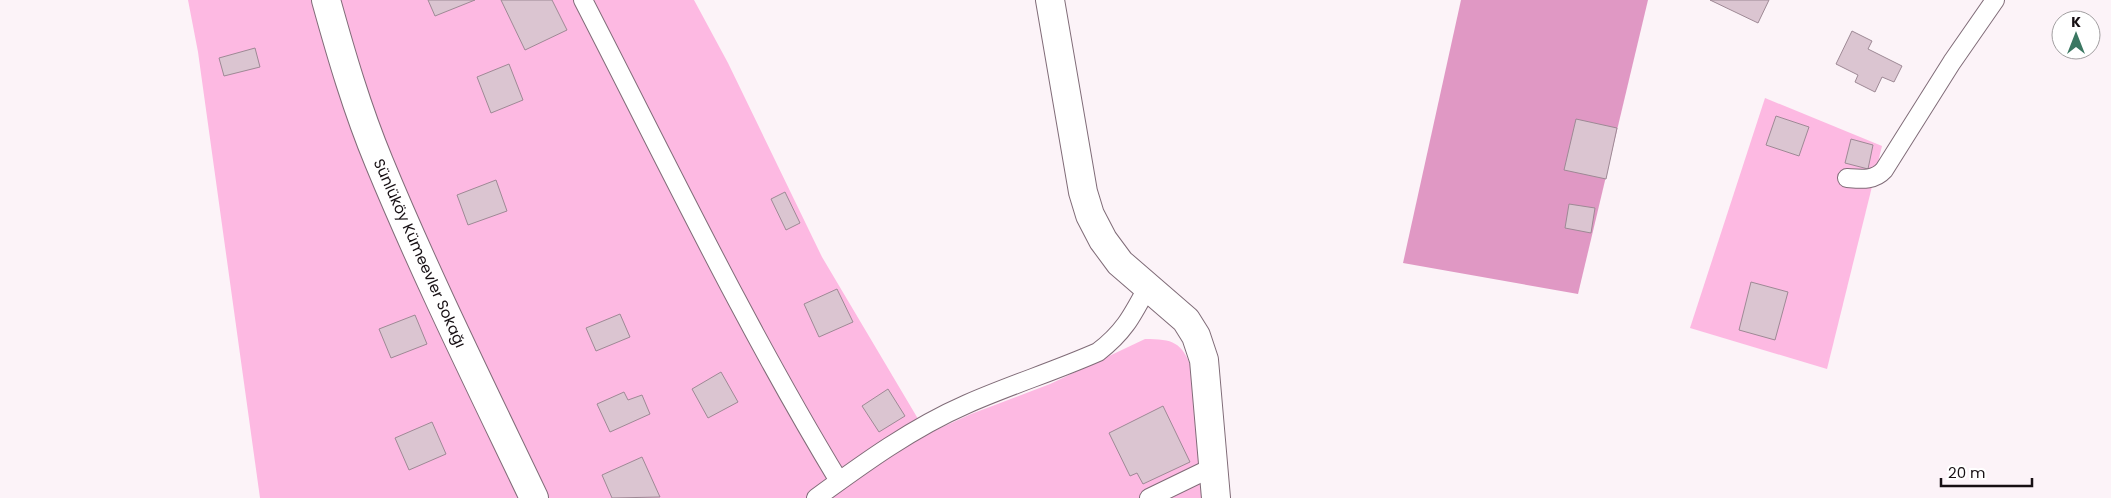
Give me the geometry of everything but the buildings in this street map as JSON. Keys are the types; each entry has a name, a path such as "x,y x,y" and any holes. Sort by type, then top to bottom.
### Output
{"street":[{"name":"Sünlüköy Kümeevler Sokağı","path":"326,0 358,104 379,161 468,361 534,498"},
{"path":"1050,0 1083,192 1090,215 1103,240 1120,263 1186,320 1196,336 1204,360 1216,498"}],"lane":[{"path":"583,0 734,292 802,419 839,481"},
{"path":"1847,178 1867,179 1879,176 1952,62 1995,0"},
{"path":"816,498 901,438 948,413 1009,386 1098,352 1116,339 1126,326 1147,288"},
{"path":"1148,498 1213,467"}],"shaded area":[{"path":"188,0 694,0 728,63 822,257 927,434 971,414 1050,384 1145,339 1170,341 1184,353 1192,369 1204,498 260,498 198,52"},
{"path":"1461,0 1648,0 1578,294 1403,263"},
{"path":"1765,98 1882,146 1827,369 1690,328"}]}
